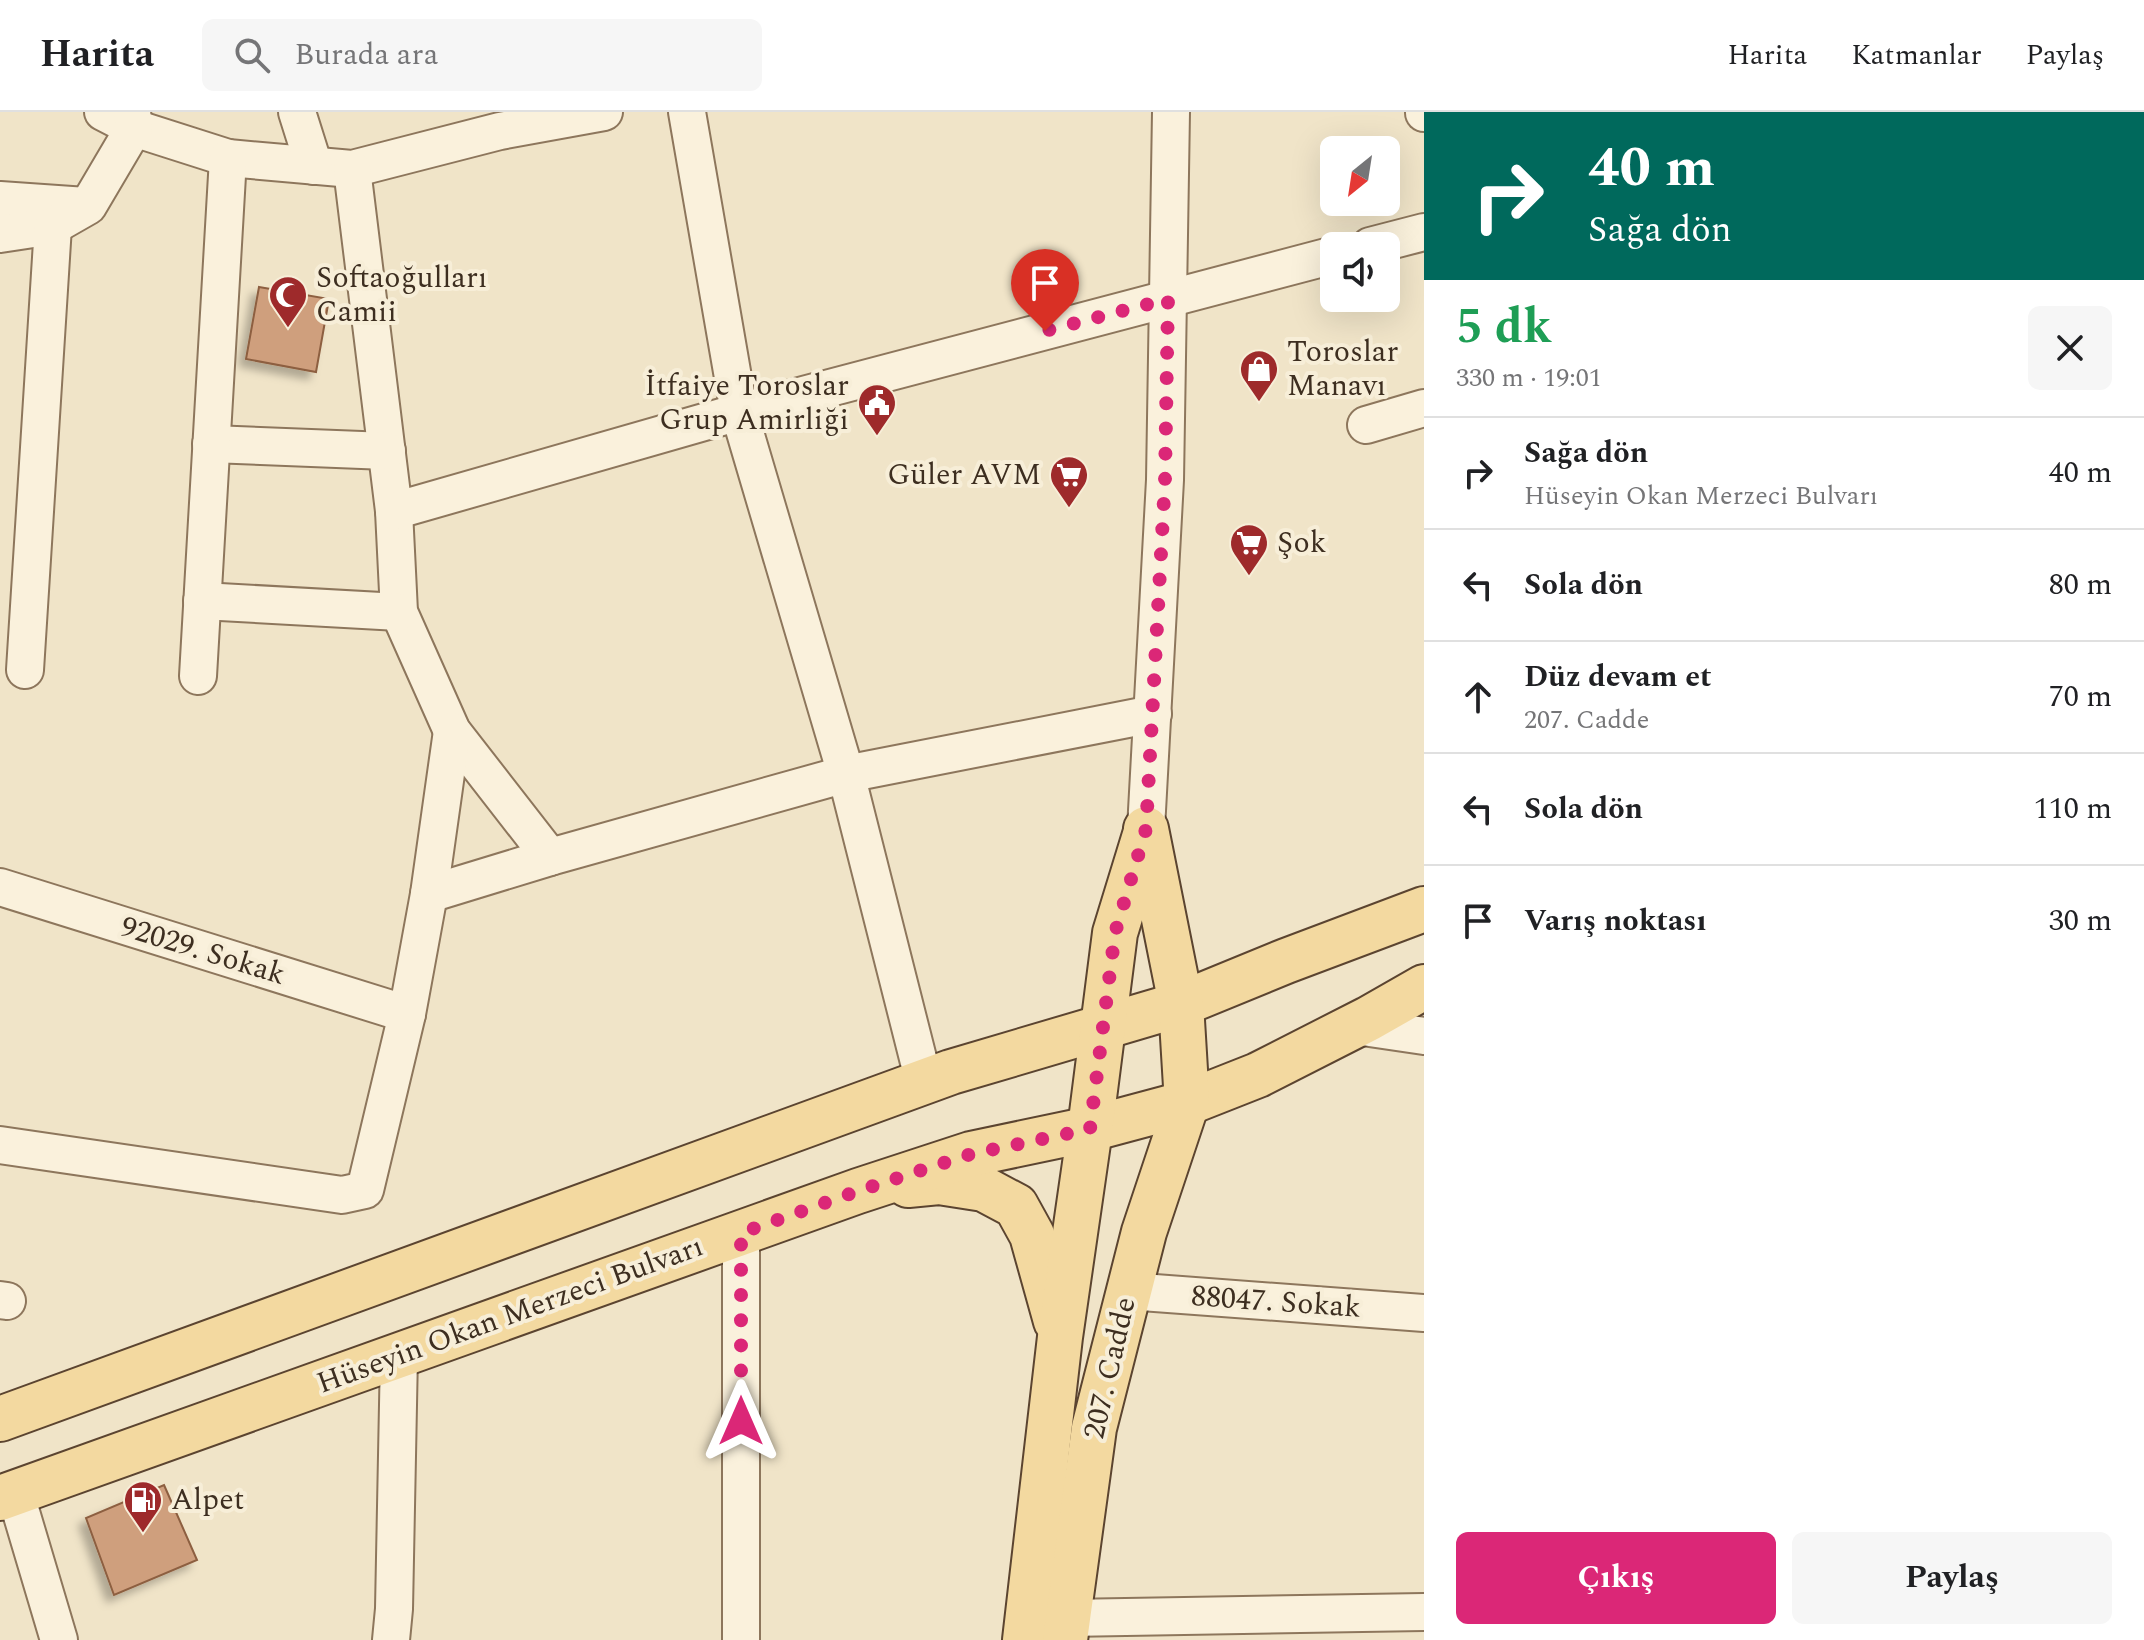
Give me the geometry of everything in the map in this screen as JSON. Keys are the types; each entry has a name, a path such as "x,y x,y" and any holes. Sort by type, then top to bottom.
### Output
{"main road":[{"path":"1146,829 1181,1004 1187,1103"},
{"name":"207. Cadde","path":"1025,1640 1060,1337 1115,933 1146,829"},
{"path":"0,1419 951,1072 1181,1004 1424,909"},
{"name":"Hüseyin Okan Merzeci Bulvarı","path":"8,1495 858,1191 971,1154 1090,1129 1187,1103 1258,1075 1356,1026 1424,987"},
{"name":"207. Cadde","path":"1066,1629 1094,1428 1144,1232 1187,1103"},
{"path":"858,1191 939,1182 984,1189 1016,1206 1032,1235 1060,1337"}],"street":[{"path":"297,112 314,166"},
{"path":"0,234 53,226 88,206 123,117 228,158 352,169 497,122 604,112"},
{"path":"687,112 739,412 846,774 924,1082"},
{"path":"1146,829 1165,480 1171,112"},
{"path":"198,676 228,158"},
{"path":"352,169 394,511 399,612 452,731 550,857"},
{"path":"0,200 88,206"},
{"path":"25,670 53,226"},
{"path":"1400,238 1424,232"},
{"path":"394,511 739,412 1320,259"},
{"path":"1366,425 1424,408"},
{"path":"211,444 387,451"},
{"path":"202,601 399,612"},
{"path":"429,894 846,774 1153,714"},
{"path":"0,1145 342,1195 365,1190 407,1014 429,894 452,731"},
{"name":"92029. Sokak","path":"0,887 407,1014"},
{"path":"1356,1026 1424,1036"},
{"path":"741,1233 741,1640"},
{"name":"88047. Sokak","path":"1128,1291 1424,1313"},
{"path":"391,1640 399,1354"},
{"path":"8,1495 59,1640"},
{"path":"1066,1629 1424,1612"}],"building":[{"name":"Softaoğulları Camii","path":"259,287 329,299 316,372 246,359"},
{"path":"164,1485 197,1560 114,1595 86,1518"}],"place":[{"name":"Softaoğulları Camii","path":"288,329"},
{"name":"Toroslar Manavı","path":"1259,403"},
{"name":"İtfaiye Toroslar Grup Amirliği","path":"877,437"},
{"name":"Güler AVM","path":"1069,509"},
{"name":"Şok","path":"1249,577"},
{"name":"Alpet","path":"143,1534"}],"route":[{"path":"741,1421 741,1233 971,1154 1090,1129 1115,933 1146,829 1165,480 1168,299 1045,331"}]}
